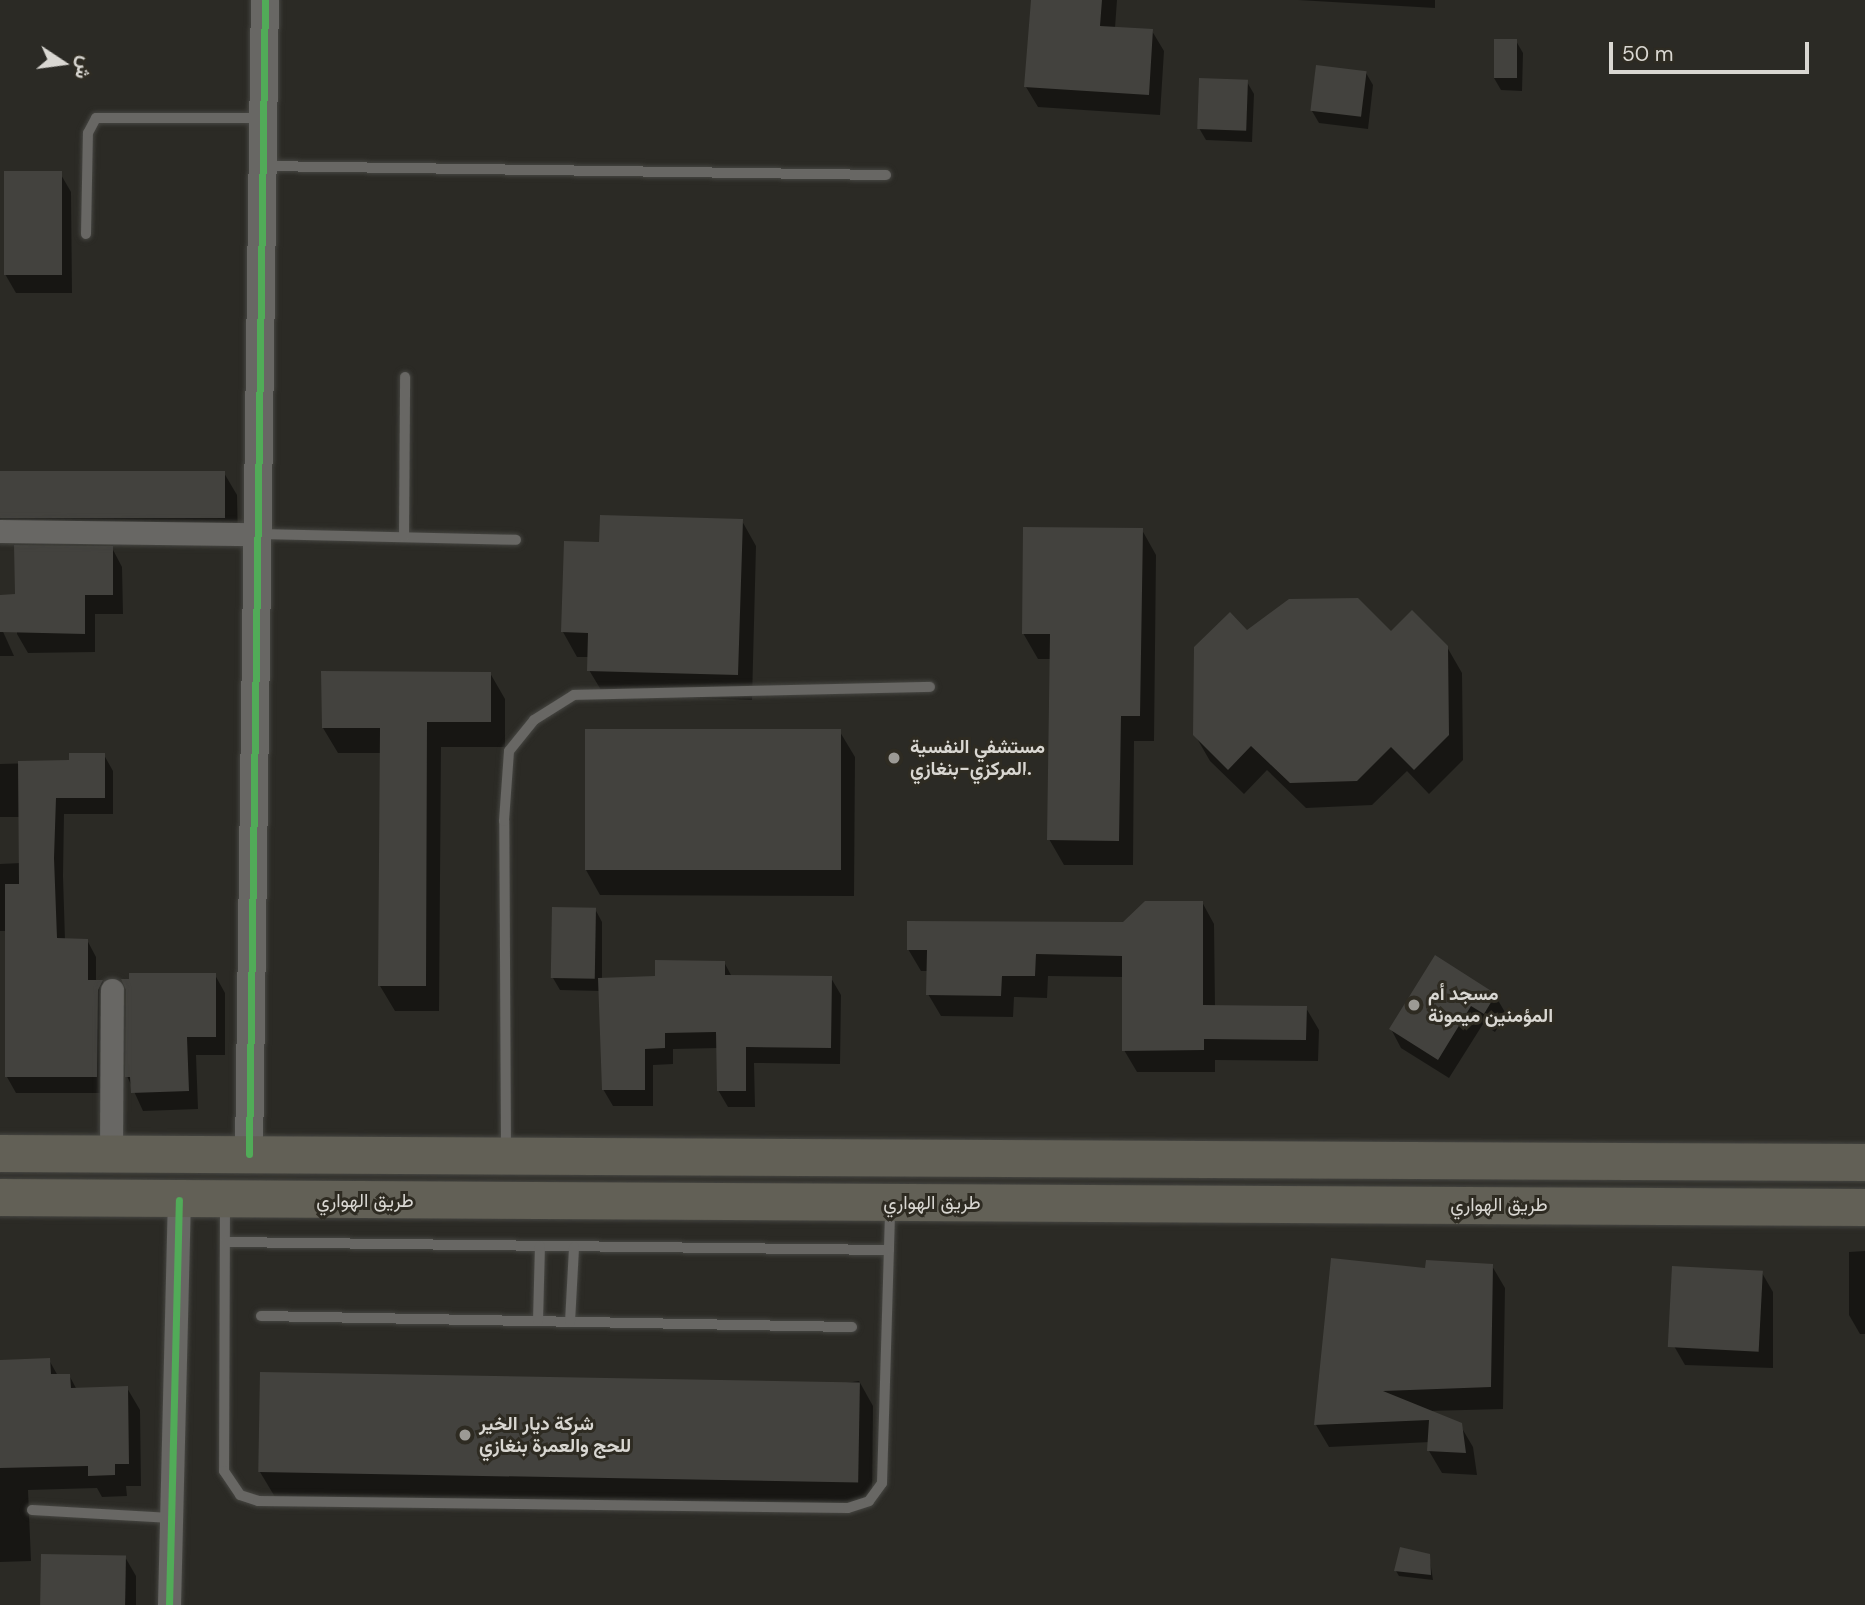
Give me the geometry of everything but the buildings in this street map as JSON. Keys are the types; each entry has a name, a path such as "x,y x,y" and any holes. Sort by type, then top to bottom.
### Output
{"highway":[{"path":"0,1153 1865,1161"},
{"name":"طريق الهواري","path":"0,1197 1865,1207"}],"street":[{"path":"249,1154 265,0"},
{"path":"0,531 256,534"},
{"path":"111,1154 113,990"},
{"path":"169,1605 179,1200"}],"lane":[{"path":"86,234 88,133 96,118 263,118"},
{"path":"263,166 886,175"},
{"path":"404,537 405,377"},
{"path":"256,534 516,540"},
{"path":"506,1155 504,821 509,751 534,720 574,695 930,687"},
{"path":"225,1200 224,1471 233,1489 248,1499 848,1508 869,1502 882,1483 890,1203"},
{"path":"225,1242 889,1250"},
{"path":"538,1321 541,1246"},
{"path":"570,1322 573,1247"},
{"path":"261,1316 852,1327"},
{"path":"33,1510 171,1518"}],"cycle path":[{"path":"249,1154 265,0"},
{"path":"169,1605 179,1200"}],"place":[{"name":"مستشفي النفسية المركزي-بنغازي.","path":"894,758"},
{"name":"مسجد أم المؤمنين ميمونة","path":"1414,1005"},
{"name":"شركة ديار الخير للحج والعمرة بنغازي","path":"465,1435"}]}
